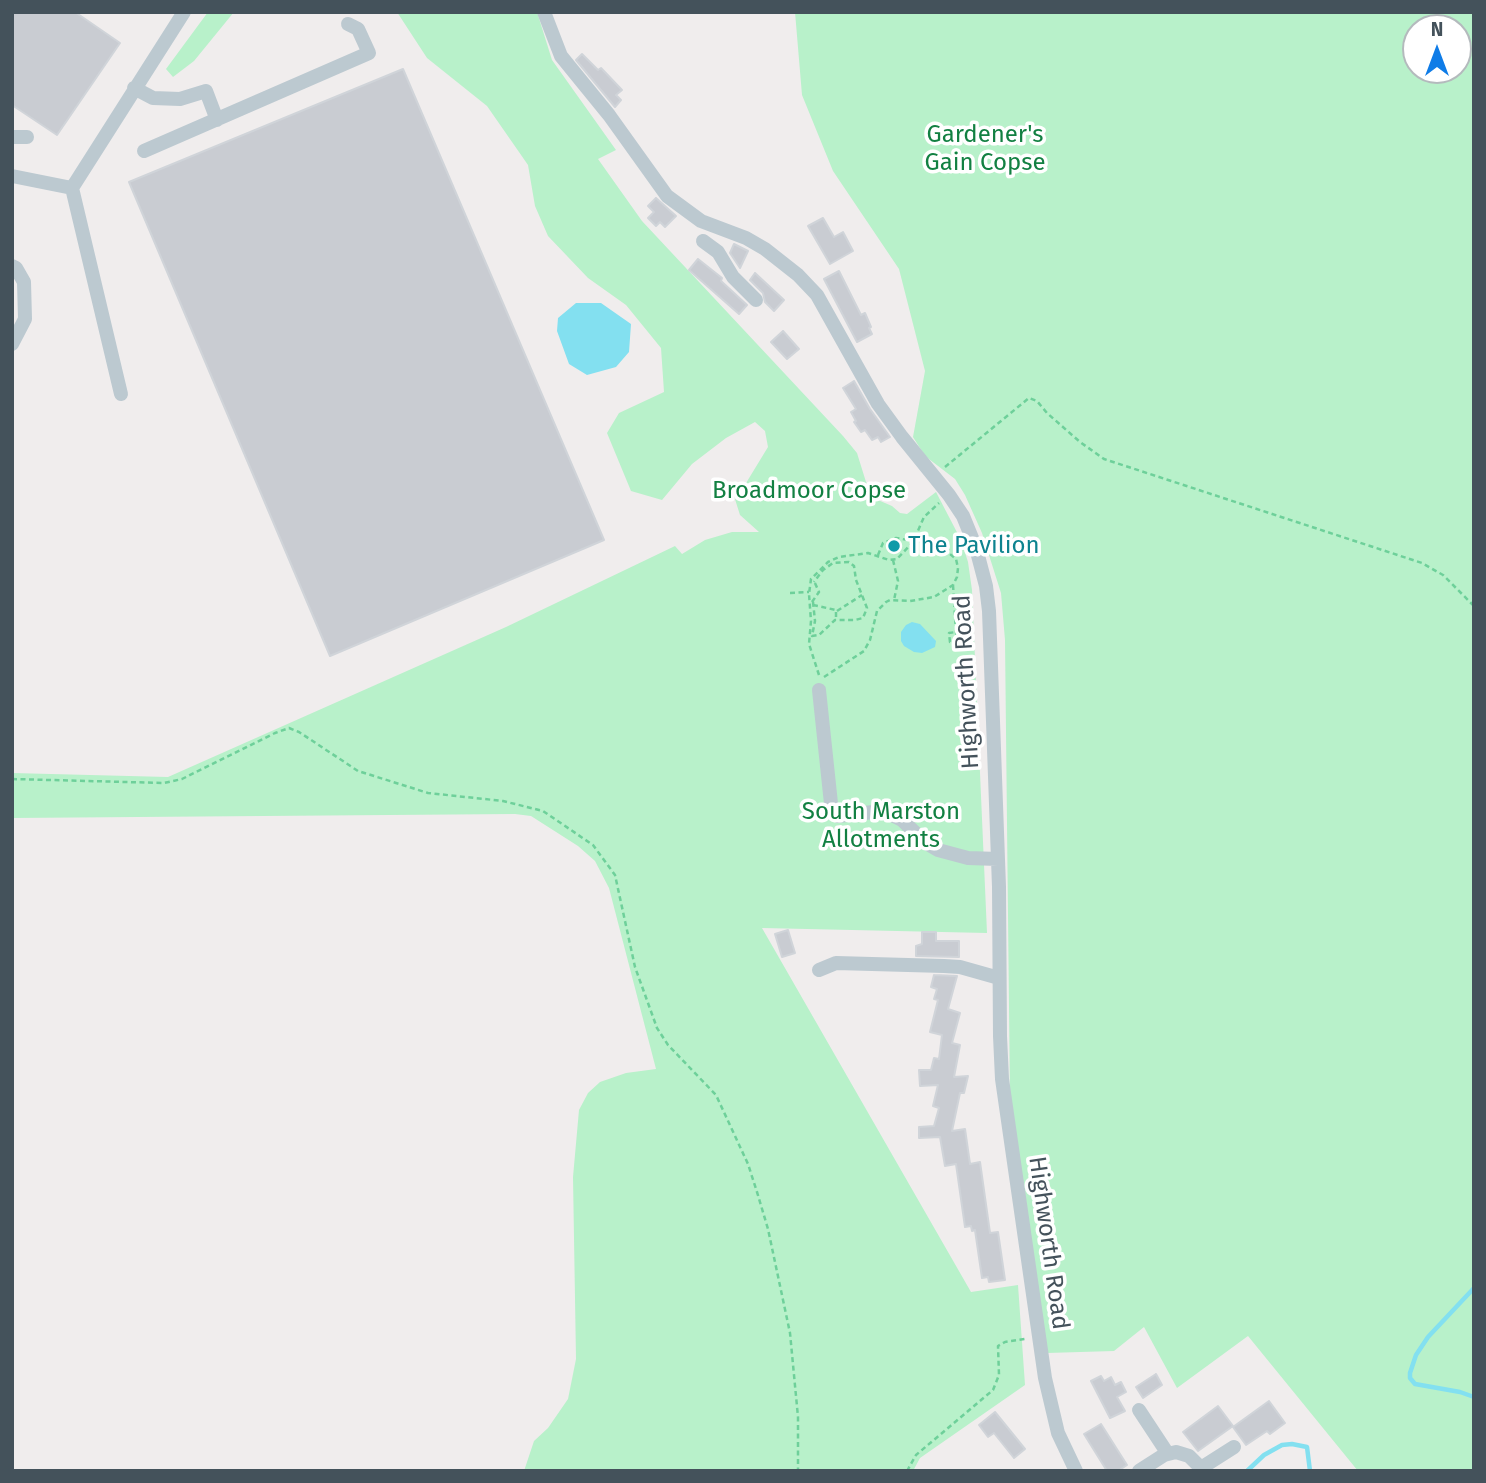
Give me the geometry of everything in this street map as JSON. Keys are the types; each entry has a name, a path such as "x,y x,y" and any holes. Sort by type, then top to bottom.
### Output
{"street":[{"path":"121,394 72,188 184,12"},
{"name":"Highworth Road","path":"544,12 561,56 621,131 660,189 686,212 701,221 765,249 812,289 828,312 878,404 948,495 971,532 980,558 988,598 998,859 1002,1079 1045,1378 1058,1433 1076,1471"},
{"path":"144,151 369,53 358,29 348,24"},
{"path":"134,88 153,98 180,99 206,91 217,120"},
{"path":"12,176 72,188"},
{"path":"718,253 730,232"},
{"path":"703,241 718,253 733,277 756,300"},
{"path":"12,266 24,282 25,319 12,344"},
{"path":"818,690 832,813 838,816 888,813 908,824 922,840 938,850 968,858 998,859"},
{"path":"819,970 846,962 944,966 960,967 999,978"},
{"path":"1139,1410 1168,1454"},
{"path":"1139,1471 1168,1454 1182,1452 1196,1460 1199,1469 1234,1447"}],"path":[{"path":"934,476 1029,398 1037,401 1046,413 1104,459 1422,563 1443,575 1474,606"},
{"path":"893,560 914,540 924,517 948,495"},
{"path":"878,555 880,546 887,540 896,538 939,545 956,559 958,573 953,585 956,632"},
{"path":"813,580 833,563 849,562 853,566 867,608 863,618 836,620 819,635 812,636 815,621 809,592 813,580 831,560 859,554 878,555 893,560"},
{"path":"893,560 898,581 894,600"},
{"path":"813,580 819,592 812,604 808,644 818,666 820,682 829,673 864,651 870,640 877,611 886,602 919,601 934,597 953,585"},
{"path":"790,593 809,592"},
{"path":"837,611 862,595"},
{"path":"812,604 827,606 837,611"},
{"path":"836,620 837,611"},
{"path":"12,779 164,783 191,775 275,733 292,729 358,771 428,793 503,801 543,811 593,845 615,875 630,949 657,1028 668,1045 716,1095 737,1138 757,1192 768,1229 790,1333 799,1417 798,1471"},
{"path":"907,1471 916,1455 993,1390 999,1375 998,1346 1005,1342 1038,1337"}],"green space":[{"path":"208,12 234,12 194,61 173,77 166,69"},
{"path":"397,12 537,12 552,60 616,150 598,159 642,221 843,436 857,453 866,482 878,500 900,513 907,514 936,492 961,540 968,562 972,590 987,933 762,928 971,1292 1018,1285 1025,1385 920,1458 913,1471 524,1471 534,1441 548,1428 568,1399 576,1359 573,1177 579,1110 588,1093 600,1082 626,1073 656,1069 609,888 595,861 578,846 531,816 515,814 12,818 12,773 168,777 506,627 675,546 682,554 705,540 732,532 759,532 740,515 734,496 743,488 768,447 765,431 755,422 726,438 692,464 662,500 631,491 607,433 619,413 664,392 661,348 626,305 588,278 548,236 535,206 528,165 487,106 427,58"},
{"name":"Gardener's Gain Copse","path":"795,12 1474,12 1474,1471 1358,1471 1248,1336 1177,1388 1144,1327 1114,1351 1047,1353 1010,1098 1005,640 1001,593 982,533 965,495 955,479 925,456 913,437 925,371 899,269 833,171 802,95"}],"water":[{"path":"576,303 601,303 631,324 629,352 616,367 587,375 569,364 557,331 558,318"},
{"path":"912,622 920,624 936,641 935,647 922,653 904,646 901,632"}],"building":[{"path":"12,12 75,12 120,43 57,135 12,105"},
{"path":"582,54 598,70 601,68 622,90 616,95 621,100 615,107 576,60"},
{"path":"403,69 604,540 330,656 129,182"},
{"path":"656,198 676,216 665,227 660,222 656,226 648,218 654,212 648,206"},
{"path":"823,218 834,237 843,232 853,251 830,264 808,226"},
{"path":"734,244 748,251 740,268 730,253"},
{"path":"698,259 722,278 721,281 747,305 739,314 689,270"},
{"path":"839,271 861,315 865,313 871,327 869,328 872,334 857,342 824,279"},
{"path":"755,273 784,300 774,311 765,302 763,293 750,280"},
{"path":"783,331 799,349 787,359 771,342"},
{"path":"854,381 890,437 881,442 878,437 872,440 865,430 861,432 854,422 856,421 851,412 856,409 843,388"},
{"path":"788,930 795,953 782,957 775,934"},
{"path":"922,932 936,932 936,941 959,941 959,957 916,956 916,946 922,944"},
{"path":"934,975 957,976 948,1009 960,1013 952,1043 960,1045 954,1077 968,1076 964,1093 960,1093 952,1131 965,1129 970,1164 980,1162 990,1233 998,1232 1005,1280 989,1282 988,1277 982,1278 975,1230 972,1231 971,1226 965,1227 956,1164 945,1166 940,1137 919,1138 919,1127 934,1126 939,1108 933,1106 938,1085 920,1086 919,1070 931,1070 934,1058 939,1059 942,1035 930,1032 938,1000 934,999 937,989 931,987"},
{"path":"1156,1374 1162,1385 1143,1398 1136,1387"},
{"path":"1101,1376 1104,1381 1111,1377 1115,1385 1121,1382 1126,1392 1117,1397 1125,1411 1110,1418 1091,1381"},
{"path":"1269,1401 1285,1423 1270,1434 1267,1431 1246,1445 1233,1427"},
{"path":"1218,1406 1233,1426 1198,1451 1183,1432"},
{"path":"995,1412 1025,1449 1014,1458 994,1433 988,1437 979,1425"},
{"path":"1101,1424 1127,1465 1118,1471 1107,1471 1084,1434"}],"waterway":[{"path":"1474,1288 1428,1337 1416,1355 1410,1373 1415,1384 1474,1397"},
{"path":"1247,1471 1264,1455 1282,1445 1292,1444 1307,1447 1310,1471"}],"place":[{"name":"The Pavilion","path":"894,546"}],"park label":[{"name":"Broadmoor Copse","path":"809,491"},
{"name":"South Marston Allotments","path":"881,826"}]}
